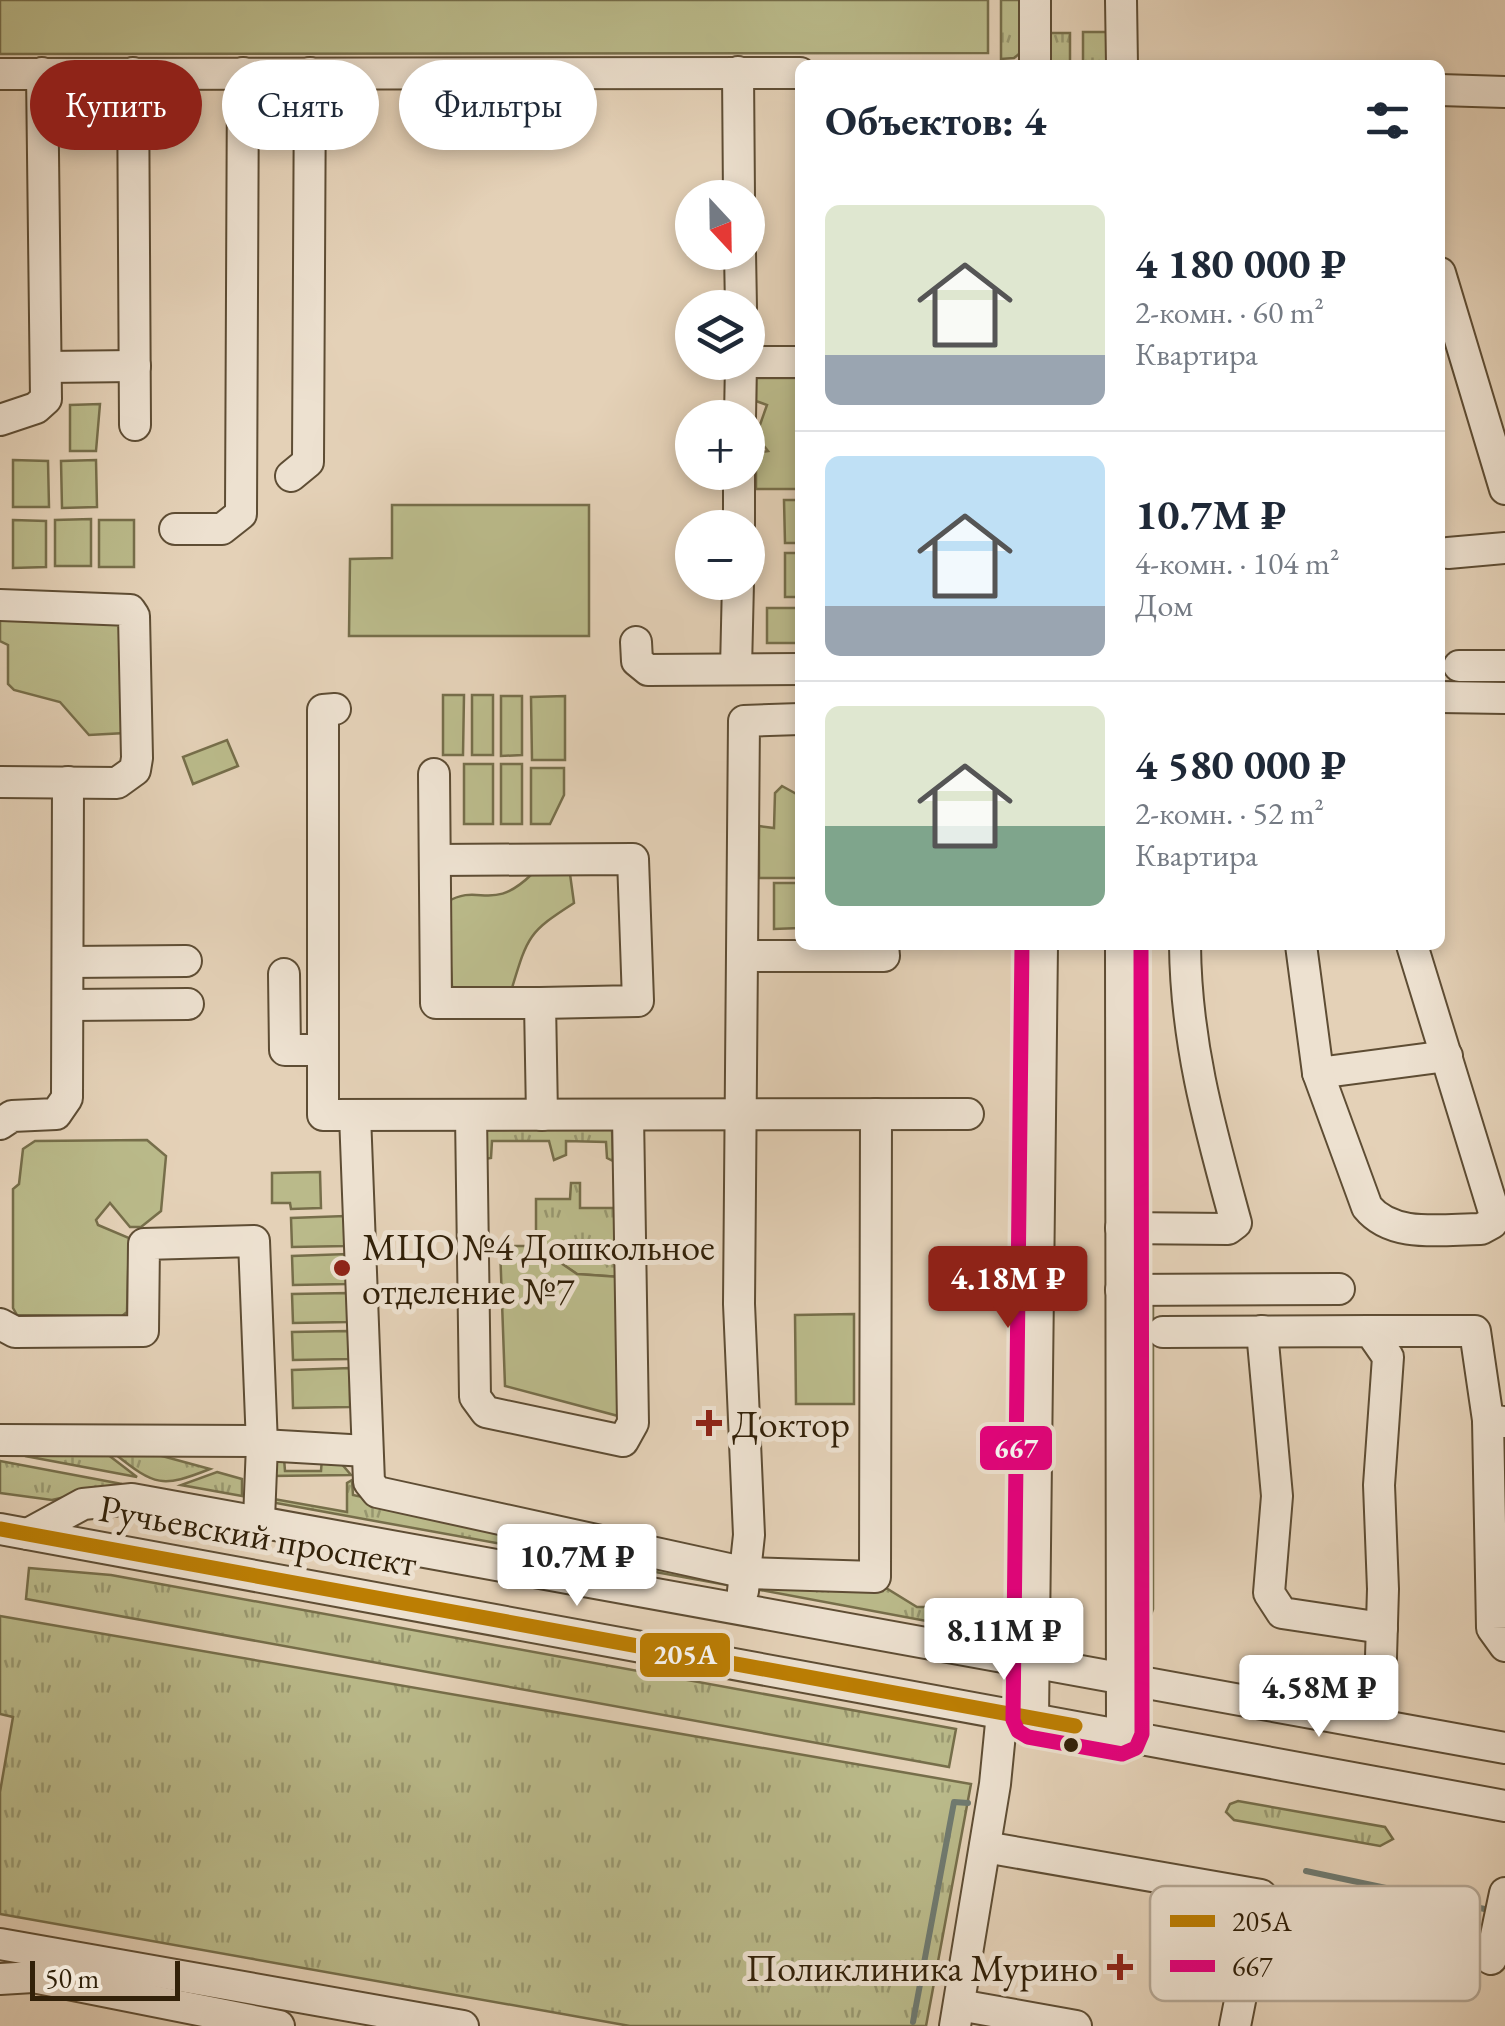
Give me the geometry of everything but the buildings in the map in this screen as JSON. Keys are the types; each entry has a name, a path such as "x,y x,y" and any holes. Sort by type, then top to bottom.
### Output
{"street":[{"path":"1035,0 1035,60"},
{"path":"1122,0 1122,60"},
{"path":"738,72 739,180"},
{"path":"379,73 795,73"},
{"path":"0,74 30,74"},
{"path":"1445,90 1505,92"},
{"path":"0,420 43,404 43,150"},
{"path":"134,150 136,425"},
{"path":"176,529 222,529 240,514 242,150"},
{"path":"291,476 308,462 310,150"},
{"path":"1445,289 1505,490"},
{"path":"765,360 795,356"},
{"path":"46,367 135,366"},
{"path":"1448,552 1505,548"},
{"path":"736,670 738,600"},
{"path":"0,606 122,607 134,616 134,770 117,783 0,782"},
{"path":"636,642 637,661 648,670 795,669"},
{"path":"1459,666 1505,666"},
{"path":"1445,697 1505,698"},
{"path":"335,709 323,710 323,1114 968,1114"},
{"path":"738,1608 747,1572 739,1304 744,722 795,720"},
{"path":"434,774 436,1003 638,1001 633,859 435,860"},
{"path":"0,1124 12,1116 56,1114 64,1108 70,962 68,782"},
{"path":"742,956 884,956 883,950"},
{"path":"1033,1718 1042,950"},
{"path":"1122,950 1122,1734"},
{"path":"1121,1228 1228,1230 1236,1223 1199,1094 1186,1000 1185,950"},
{"path":"1302,950 1318,1073 1367,1208 1379,1222 1398,1228 1481,1230 1492,1223 1494,1212 1414,950"},
{"path":"70,962 186,961"},
{"path":"284,974 285,1050 323,1050"},
{"path":"540,1003 542,1114"},
{"path":"69,1005 188,1004"},
{"path":"1318,1073 1447,1056"},
{"path":"470,1114 475,1397 486,1412 582,1431 612,1443 622,1442 633,1423 628,1114"},
{"path":"355,1115 368,1482 377,1492 747,1572 874,1577 876,1114"},
{"path":"0,1324 15,1332 143,1330 144,1244 254,1241 259,1519"},
{"path":"1122,1290 1339,1288"},
{"path":"1163,1332 1475,1330 1496,1421 1492,1628 1505,1646"},
{"path":"1370,1331 1388,1357"},
{"path":"1379,1724 1379,1485 1388,1357 1412,1331"},
{"path":"1262,1332 1277,1496 1270,1594 1274,1608 1282,1613 1382,1628"},
{"path":"0,1440 260,1443 367,1450"},
{"path":"14,1531 109,1498 259,1519 1034,1666 1505,1748"},
{"name":"Ручьевский проспект","path":"14,1531 1505,1806"},
{"path":"1002,1713 957,2016 1076,2026"},
{"path":"985,1847 1209,1886"},
{"path":"1492,1959 1505,1894"},
{"path":"0,1944 217,2014 279,2026"},
{"path":"0,1979 224,1982 463,2026"},
{"path":"217,2014 224,1982"},
{"path":"1235,2026 1240,2001"}],"green space":[{"path":"0,0 988,0 988,53 0,54"},
{"path":"1001,0 1024,0 1024,50 1014,58 1001,59"},
{"path":"1083,32 1108,32 1108,60 1083,60"},
{"path":"1046,33 1070,33 1070,60 1046,60"},
{"path":"795,378 795,489 765,489 765,400 756,400 756,380"},
{"path":"100,404 96,451 70,451 70,405"},
{"path":"13,460 48,461 49,507 13,507"},
{"path":"96,460 97,507 62,508 61,461"},
{"path":"784,500 795,500 795,543 785,543"},
{"path":"392,505 589,505 589,636 349,636 350,559 392,558"},
{"path":"91,519 91,566 55,566 55,520"},
{"path":"13,520 46,521 46,567 13,568"},
{"path":"99,520 134,520 134,567 99,567"},
{"path":"785,553 795,553 795,597 785,597"},
{"path":"767,608 795,608 795,643 767,643"},
{"path":"0,619 122,620 125,733 89,735 60,702 14,690 8,684 8,645 0,641"},
{"path":"443,695 464,695 463,755 443,755"},
{"path":"472,695 493,695 493,755 472,755"},
{"path":"501,696 522,696 522,755 501,756"},
{"path":"565,696 565,760 532,760 531,697"},
{"path":"227,740 238,766 193,784 183,757"},
{"path":"464,764 493,764 493,824 464,824"},
{"path":"501,764 522,764 522,824 501,824"},
{"path":"531,768 564,768 564,795 550,824 531,824"},
{"path":"782,786 795,793 795,878 759,878 759,826 774,828 775,793"},
{"path":"532,874 570,874 574,903 532,936 512,988 452,987 447,902 468,895 506,892"},
{"path":"774,883 795,883 795,928 774,929"},
{"path":"612,1129 613,1161 607,1158 606,1142 566,1141 566,1155 554,1160 549,1141 492,1141 491,1158 485,1159 485,1130"},
{"path":"147,1140 166,1156 161,1211 141,1227 130,1227 110,1203 96,1220 98,1225 129,1238 127,1312 122,1316 17,1315 13,1308 13,1189 19,1184 23,1149 35,1141"},
{"path":"320,1172 321,1208 291,1209 290,1203 272,1203 272,1173"},
{"path":"571,1183 580,1183 580,1208 617,1208 620,1277 577,1274 536,1246 536,1199 570,1199"},
{"path":"345,1216 346,1246 292,1247 291,1218"},
{"path":"500,1246 536,1246 577,1274 620,1277 622,1417 505,1386"},
{"path":"347,1254 347,1284 293,1285 292,1256"},
{"path":"348,1293 348,1322 293,1323 292,1294"},
{"path":"1153,1299 1153,1609 1149,1621 1130,1627 1132,1306"},
{"path":"854,1314 854,1404 796,1404 795,1315"},
{"path":"348,1331 349,1359 293,1360 292,1332"},
{"path":"350,1368 350,1407 293,1408 292,1370"},
{"path":"151,1453 210,1469 160,1481 140,1473 115,1454"},
{"path":"107,1454 137,1477 25,1456"},
{"path":"284,1458 285,1471 321,1471 322,1458 340,1462 351,1475 269,1476 268,1498 347,1512 347,1483 352,1480 353,1495 730,1578 732,1586 265,1501 270,1460"},
{"path":"0,1461 122,1484 52,1500 0,1493"},
{"path":"217,1472 242,1479 242,1496 181,1485"},
{"path":"29,1568 111,1575 956,1729 949,1767 26,1599"},
{"path":"761,1585 886,1588 917,1607 964,1607 964,1628 755,1589"},
{"path":"0,1616 971,1784 926,2026 630,2026 0,1914 0,1792 13,1717 0,1714"},
{"path":"1238,1801 1385,1827 1393,1839 1380,1846 1234,1820 1226,1812 1230,1804"}],"waterway":[{"path":"913,2022 954,1802 968,1803"},
{"path":"1306,1871 1376,1886"},
{"path":"1480,1908 1494,1911"}],"transit line":[{"name":"667","path":"1022,950 1013,1720 1018,1731 1028,1737 1122,1754 1136,1748 1142,1734 1141,950"},
{"name":"205А","path":"0,1529 1075,1726"}],"place":[{"name":"МЦО №4 Дошкольное отделение №7","path":"342,1268"},
{"name":"Доктор","path":"709,1423"},
{"name":"Поликлиника Мурино","path":"1120,1967"}]}
